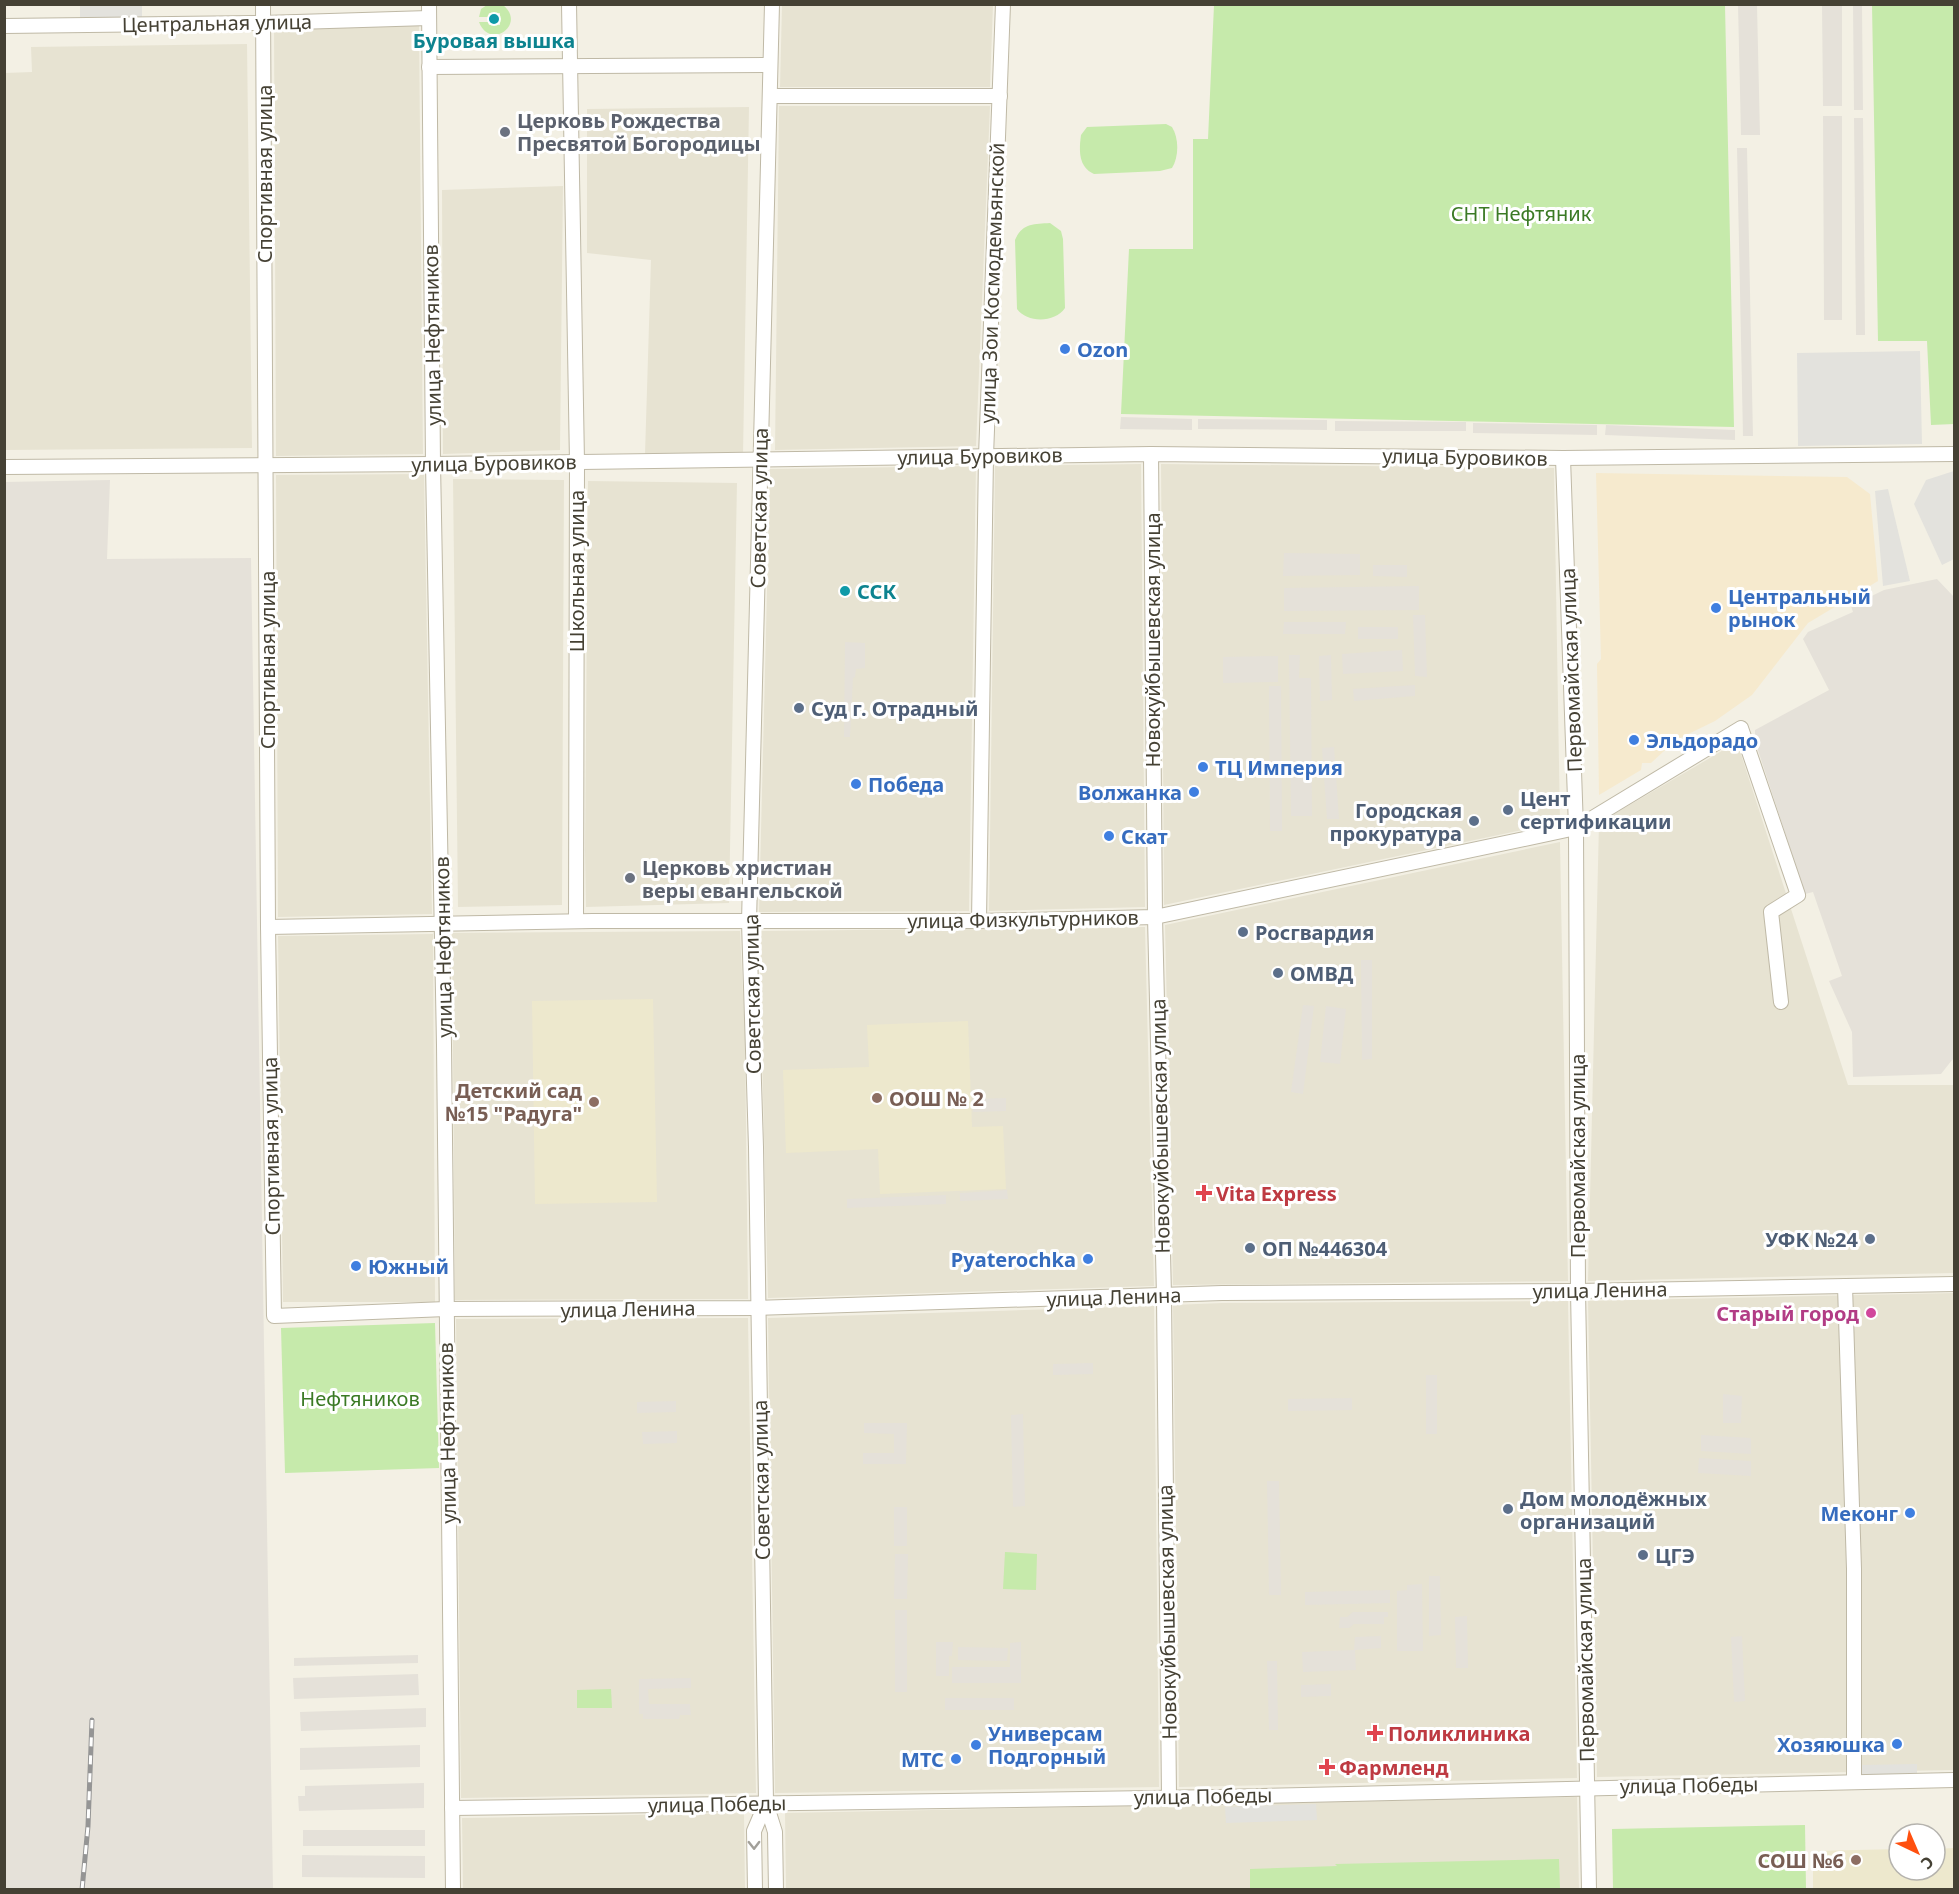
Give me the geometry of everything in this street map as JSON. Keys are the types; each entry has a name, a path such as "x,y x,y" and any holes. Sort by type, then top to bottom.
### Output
{"street":[{"name":"Спортивная улица","path":"263,4 268,927 274,1316"},
{"name":"Школьная улица","path":"569,4 576,462 576,921"},
{"name":"Советская улица","path":"772,4 749,922 756,1148 766,1803 775,1832 776,1890"},
{"name":"улица Зои Космодемьянской","path":"979,921 986,456 1003,4"},
{"name":"Центральная улица","path":"4,26 263,24 429,11"},
{"name":"улица Нефтяников","path":"429,11 453,1890"},
{"path":"429,67 770,65"},
{"path":"770,96 1000,96"},
{"name":"улица Буровиков","path":"4,466 266,466 1151,454 1563,458 1954,454"},
{"name":"Новокуйбышевская улица","path":"1151,454 1155,917 1164,1296 1169,1797"},
{"name":"Первомайская улица","path":"1563,458 1576,828 1578,1291 1589,1890"},
{"name":"улица Физкультурников","path":"268,927 576,921 979,921 1155,917 1576,828 1741,728 1798,895 1771,912 1781,1002"},
{"name":"улица Ленина","path":"274,1316 446,1309 758,1308 1222,1293 1578,1291 1954,1284"},
{"path":"1845,1286 1854,1569 1854,1782"},
{"name":"улица Победы","path":"452,1808 1169,1797 1954,1780"},
{"name":"Советская улица","path":"755,1890 754,1831 766,1803"}],"shaded area":[{"path":"80,5 142,5 142,17 80,18"},
{"path":"782,5 993,5 990,87 780,87"},
{"path":"1738,5 1757,5 1760,135 1741,135"},
{"path":"1822,5 1842,5 1842,106 1823,106"},
{"path":"1853,5 1862,5 1863,110 1854,110"},
{"path":"419,25 423,454 276,456 274,28"},
{"path":"247,44 252,448 5,450 5,73 32,72 31,47"},
{"path":"779,106 990,106 976,446 775,450"},
{"path":"749,107 743,456 645,454 651,260 587,253 587,109"},
{"path":"1823,116 1842,116 1842,320 1824,320"},
{"path":"1854,118 1863,118 1865,335 1856,335"},
{"path":"1737,148 1747,148 1753,436 1743,436"},
{"path":"563,186 560,450 443,454 442,190"},
{"path":"1920,351 1922,444 1798,446 1797,353"},
{"path":"1121,417 1192,419 1192,430 1120,429"},
{"path":"1198,419 1327,420 1327,430 1198,429"},
{"path":"1335,421 1466,422 1466,431 1335,431"},
{"path":"1473,423 1597,425 1597,435 1473,433"},
{"path":"1606,425 1735,430 1735,440 1605,435"},
{"path":"1141,464 1145,907 989,911 995,466"},
{"path":"1161,464 1554,468 1560,822 1164,905"},
{"path":"976,466 969,911 759,912 770,469"},
{"path":"1954,471 1954,559 1942,565 1914,504 1926,480"},
{"name":"Центральный рынок","path":"1596,473 1847,477 1870,494 1878,581 1808,623 1752,695 1715,721 1676,740 1651,763 1642,763 1641,770 1599,795 1597,664 1601,659"},
{"path":"424,474 432,914 278,917 276,475"},
{"path":"453,479 564,480 562,905 458,907"},
{"path":"110,480 107,559 251,558 273,1889 5,1889 5,482"},
{"path":"588,481 737,483 729,903 586,907"},
{"path":"1888,489 1910,581 1883,586 1875,491"},
{"path":"1284,553 1360,554 1360,575 1283,576"},
{"path":"1373,565 1407,565 1407,577 1373,576"},
{"path":"1937,579 1954,597 1954,1059 1941,1074 1853,1077 1852,1032 1829,981 1842,976 1813,892 1805,894 1755,741 1755,730 1829,690 1803,639 1808,632 1853,612 1851,606 1884,590"},
{"path":"1419,586 1419,610 1284,611 1284,588"},
{"path":"1413,615 1425,615 1427,677 1415,676"},
{"path":"1284,622 1346,622 1345,634 1283,634"},
{"path":"1358,627 1398,627 1398,639 1358,639"},
{"path":"845,642 865,643 865,668 856,669 853,678 850,737 844,737"},
{"path":"1402,650 1403,671 1343,674 1342,654"},
{"path":"1289,655 1300,655 1299,678 1311,678 1312,816 1291,816"},
{"path":"1331,655 1332,700 1320,701 1319,656"},
{"path":"1278,656 1278,682 1223,683 1223,657"},
{"path":"1415,685 1415,696 1354,701 1353,689"},
{"path":"1269,686 1281,686 1282,831 1270,831"},
{"path":"1737,742 1848,1085 1954,1085 1954,1273 1588,1281 1599,823"},
{"path":"1334,747 1339,819 1327,819 1322,748"},
{"path":"1560,842 1568,1281 1173,1285 1165,925"},
{"path":"1145,927 1154,1286 768,1298 759,931"},
{"path":"740,931 745,1036 748,1299 455,1300 452,933"},
{"path":"433,934 435,1302 283,1302 278,936"},
{"path":"1361,960 1372,960 1372,1059 1362,1060"},
{"name":"Детский сад №15 \"Радуга\"","path":"653,999 657,1202 535,1204 532,1001"},
{"path":"1303,1005 1314,1006 1303,1094 1291,1092"},
{"path":"1326,1006 1346,1009 1340,1064 1320,1062"},
{"name":"ООШ № 2","path":"968,1021 972,1127 1003,1126 1006,1189 880,1194 878,1149 786,1153 783,1070 869,1067 867,1025"},
{"path":"1006,1098 1006,1111 973,1112 973,1099"},
{"path":"1007,1190 1008,1199 960,1201 960,1193"},
{"path":"946,1195 946,1204 847,1208 847,1199"},
{"path":"1954,1293 1954,1770 1597,1777 1588,1301"},
{"path":"1568,1301 1577,1778 1179,1787 1173,1305"},
{"path":"1154,1306 1159,1787 775,1793 768,1318"},
{"path":"748,1318 756,1793 461,1798 456,1319"},
{"path":"1093,1363 1093,1374 1053,1375 1053,1364"},
{"path":"1426,1375 1437,1375 1437,1434 1426,1434"},
{"path":"1723,1394 1742,1396 1741,1423 1723,1423"},
{"path":"1352,1398 1352,1410 1288,1411 1288,1399"},
{"path":"676,1401 676,1412 637,1413 637,1402"},
{"path":"1023,1414 1025,1506 1013,1507 1011,1415"},
{"path":"864,1423 907,1423 906,1464 863,1464 863,1453 894,1453 894,1434 864,1433"},
{"path":"677,1431 677,1443 643,1444 642,1432"},
{"path":"1701,1435 1751,1438 1751,1454 1701,1451"},
{"path":"1699,1458 1751,1461 1751,1476 1698,1473"},
{"path":"1267,1481 1279,1481 1281,1595 1269,1595"},
{"path":"894,1507 907,1507 907,1546 894,1546"},
{"path":"895,1554 908,1554 907,1599 894,1599"},
{"path":"1429,1576 1440,1576 1441,1635 1429,1636"},
{"path":"1422,1584 1423,1651 1397,1651 1397,1591 1407,1590 1407,1585"},
{"path":"1390,1590 1390,1603 1305,1605 1305,1592"},
{"path":"895,1610 907,1610 907,1692 895,1692"},
{"path":"1353,1612 1388,1612 1388,1617 1384,1617 1384,1624 1354,1624 1349,1628 1339,1628 1340,1617 1347,1617"},
{"path":"1467,1616 1468,1668 1456,1668 1455,1617"},
{"path":"1381,1636 1381,1648 1355,1650 1356,1670 1303,1672 1302,1652 1354,1650 1355,1637"},
{"path":"1742,1636 1745,1701 1734,1702 1731,1637"},
{"path":"936,1642 953,1642 952,1656 949,1656 949,1676 936,1676"},
{"path":"1021,1642 1021,1683 952,1683 952,1667 1010,1667 1010,1643"},
{"path":"958,1647 1008,1648 1007,1661 958,1660"},
{"path":"418,1655 418,1663 294,1666 294,1658"},
{"path":"1267,1661 1277,1661 1278,1730 1269,1730"},
{"path":"418,1674 419,1695 294,1699 293,1678"},
{"path":"691,1678 691,1688 648,1689 649,1704 690,1704 691,1715 680,1715 679,1719 643,1719 643,1714 639,1714 639,1679"},
{"path":"1331,1684 1331,1696 1301,1697 1301,1685"},
{"path":"945,1698 1014,1698 1014,1710 945,1710"},
{"path":"426,1708 426,1727 301,1731 300,1712"},
{"path":"420,1745 420,1767 300,1770 300,1748"},
{"path":"1917,1764 1917,1774 1861,1775 1861,1765"},
{"path":"424,1783 424,1808 299,1811 298,1796 305,1796 305,1786"},
{"path":"1577,1797 1579,1889 786,1889 785,1813"},
{"path":"1316,1804 1317,1820 1226,1823 1225,1807"},
{"path":"744,1813 745,1889 463,1889 462,1818"},
{"path":"303,1830 425,1830 425,1846 303,1846"},
{"name":"СОШ №6","path":"1947,1848 1954,1848 1954,1889 1813,1889 1813,1851 1887,1849 1887,1882 1947,1882"},
{"path":"302,1855 425,1856 425,1878 302,1877"}],"green space":[{"path":"487,5 503,5 509,12 511,20 504,32 491,34 484,30 479,22 500,25 500,13 489,13 488,17 479,17 481,9"},
{"name":"СНТ Нефтяник","path":"1214,5 1725,5 1734,427 1121,414 1129,249 1193,249 1193,139 1208,139"},
{"path":"1872,5 1954,5 1954,424 1931,425 1927,341 1878,341"},
{"path":"1166,124 1172,127 1177,142 1177,153 1172,168 1160,171 1094,174 1082,163 1081,135 1087,127"},
{"path":"1050,223 1061,231 1063,239 1065,308 1048,319 1034,319 1027,317 1017,309 1015,240 1025,227"},
{"name":"Нефтяников","path":"435,1323 439,1468 285,1473 281,1328"},
{"path":"1005,1552 1037,1554 1036,1590 1003,1589"},
{"path":"611,1689 612,1708 577,1708 577,1690"},
{"path":"1805,1825 1806,1889 1613,1889 1612,1829"},
{"path":"1559,1859 1560,1889 1250,1889 1250,1869 1337,1866 1335,1864"}],"railway":[{"path":"82,1890 88,1826 92,1720"}],"place":[{"name":"Буровая вышка","path":"494,19"},
{"name":"Церковь Рождества Пресвятой Богородицы","path":"505,132"},
{"name":"Ozon","path":"1065,349"},
{"name":"ССК","path":"845,591"},
{"name":"Центральный рынок","path":"1716,608"},
{"name":"Суд г. Отрадный","path":"799,708"},
{"name":"Эльдорадо","path":"1634,740"},
{"name":"ТЦ Империя","path":"1203,767"},
{"name":"Победа","path":"856,784"},
{"name":"Волжанка","path":"1194,792"},
{"name":"Цент сертификации","path":"1508,810"},
{"name":"Городская прокуратура","path":"1474,821"},
{"name":"Скат","path":"1109,836"},
{"name":"Церковь христиан веры евангельской","path":"630,878"},
{"name":"Росгвардия","path":"1243,932"},
{"name":"ОМВД","path":"1278,973"},
{"name":"ООШ № 2","path":"877,1098"},
{"name":"Детский сад №15 \"Радуга\"","path":"594,1102"},
{"name":"Vita Express","path":"1204,1193"},
{"name":"УФК №24","path":"1870,1239"},
{"name":"ОП №446304","path":"1250,1248"},
{"name":"Pyaterochka","path":"1088,1259"},
{"name":"Южный","path":"356,1266"},
{"name":"Старый город","path":"1871,1313"},
{"name":"Дом молодёжных организаций","path":"1508,1509"},
{"name":"Меконг","path":"1910,1513"},
{"name":"ЦГЭ","path":"1643,1555"},
{"name":"Поликлиника","path":"1375,1733"},
{"name":"Хозяюшка","path":"1897,1744"},
{"name":"Универсам Подгорный","path":"976,1745"},
{"name":"МТС","path":"956,1759"},
{"name":"Фармленд","path":"1327,1767"},
{"name":"СОШ №6","path":"1856,1860"}]}
